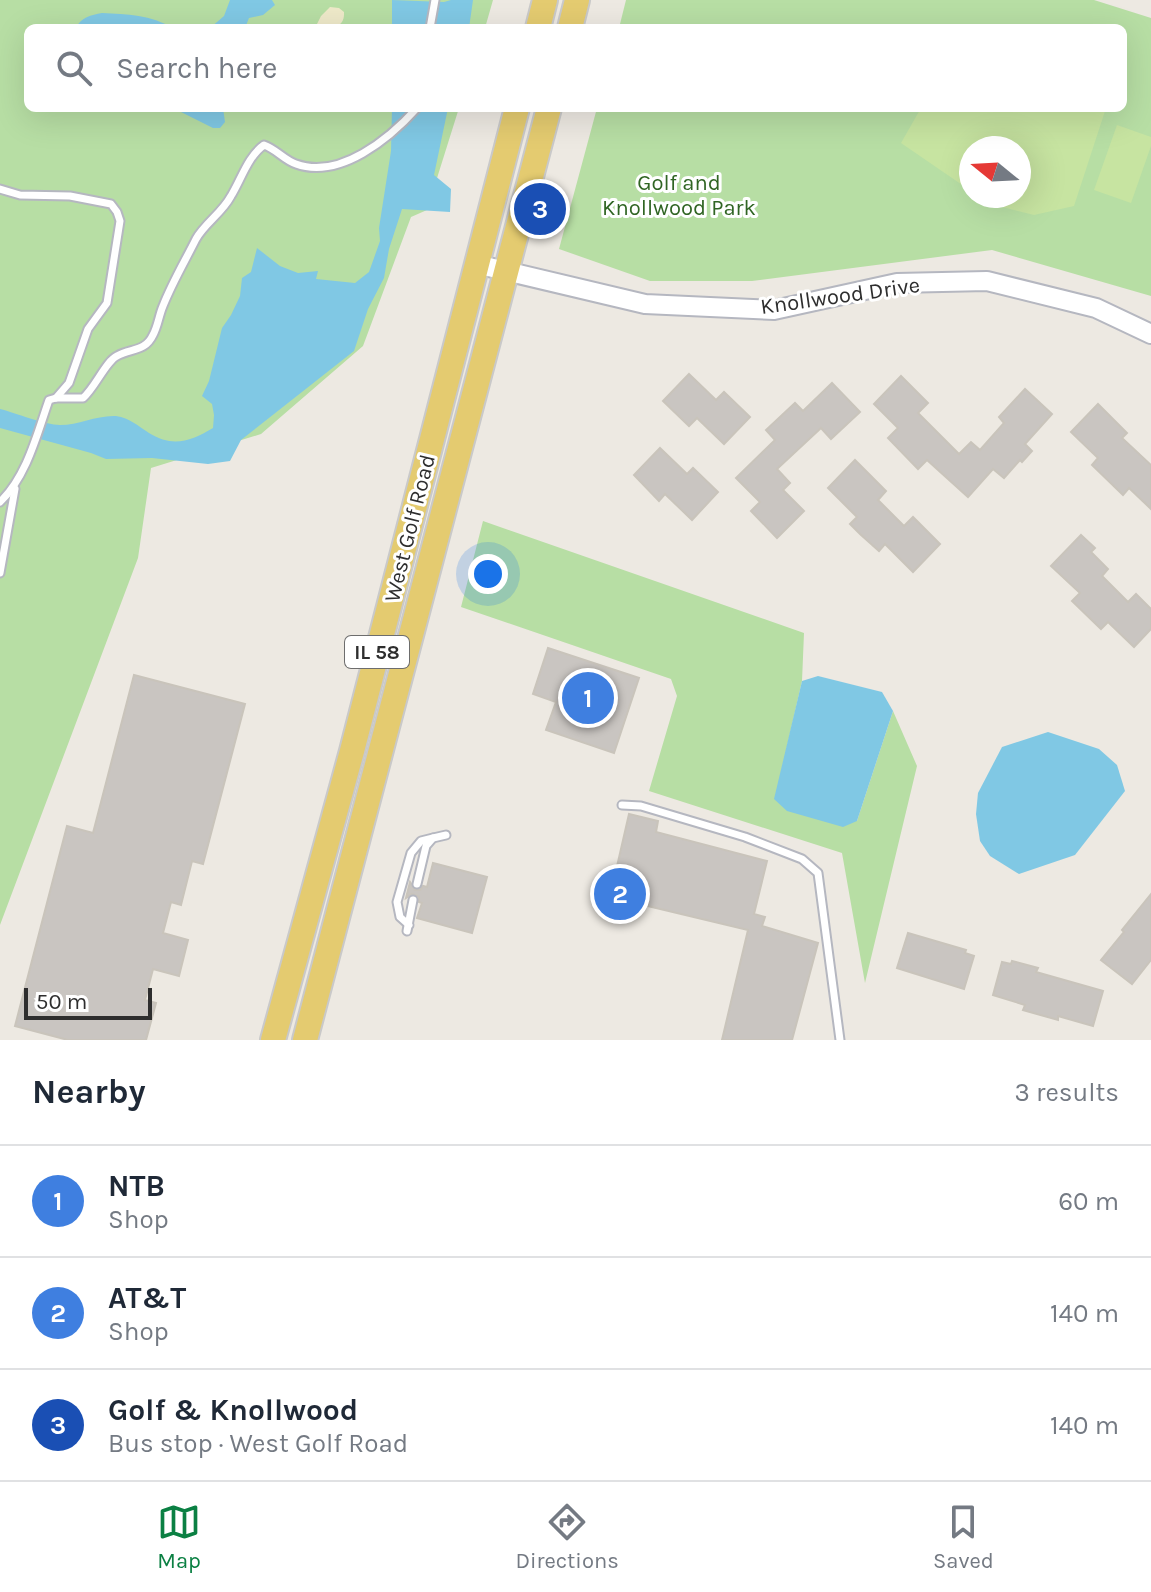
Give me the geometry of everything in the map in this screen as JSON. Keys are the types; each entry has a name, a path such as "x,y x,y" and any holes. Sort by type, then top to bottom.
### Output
{"main road":[{"path":"539,24 545,0"},
{"path":"571,24 577,0"},
{"name":"West Golf Road","path":"273,1040 352,751 516,112"},
{"name":"West Golf Road","path":"305,1040 548,112"}],"street":[{"name":"Knollwood Drive","path":"476,264 645,304 774,310 897,283 987,281 1096,308 1151,334"}],"lane":[{"path":"431,24 435,0"},
{"path":"53,399 83,398 116,356 146,345 198,236 230,199 259,148 264,145 270,147 297,165 318,167 349,161 392,133 413,112"},
{"path":"0,189 20,195 70,196 111,204 120,221 107,303 88,329 69,383 53,399 16,483 0,502"},
{"path":"0,573 16,483"},
{"path":"622,805 641,806 745,837 802,859 818,873 840,1040"},
{"path":"413,900 408,928 400,917 397,902 411,853 421,841 446,835"},
{"path":"417,884 426,846 433,838"}],"green space":[{"path":"0,0 493,0 486,24 24,24 24,112 458,112 427,210 411,217 363,346 261,434 151,468 138,558 0,925"},
{"name":"Golf and Knollwood Park","path":"626,0 1094,0 1151,18 1151,296 992,250 752,281 650,281 559,249 596,112 1127,112 1127,24 620,24"},
{"path":"919,112 1105,112 1074,206 1034,215 1006,208 1031,208 1031,136 959,136 959,183 901,143"},
{"path":"1117,125 1151,137 1151,146 1131,203 1094,190"},
{"path":"483,521 804,633 802,681 775,799 857,821 893,711 917,766 865,983 842,853 649,791 677,696 671,679 461,607"}],"sand":[{"path":"330,7 344,12 340,24 317,24"}],"water":[{"path":"230,0 272,0 275,5 263,15 249,18 247,24 215,24 224,16"},
{"path":"392,0 473,0 470,24 392,24"},
{"path":"102,13 130,15 165,24 78,24"},
{"path":"181,112 224,112 225,122 220,128 213,128"},
{"path":"392,112 447,112 434,175 451,189 450,212 402,209 389,249 384,278 368,309 354,351 241,440 230,461 208,464 152,458 106,459 0,428 0,409 60,425 116,416 130,420 158,438 174,441 189,439 213,428 212,404 202,396 209,381 222,328 240,296 242,278 251,272 257,248 280,266 298,273 318,271 316,279 355,283 369,272 380,241 379,228 391,151"},
{"path":"818,676 882,692 893,711 857,821 843,827 787,811 774,799 802,681"},
{"path":"1048,732 1099,749 1117,765 1125,791 1075,855 1019,874 990,856 980,841 976,814 978,793 1002,747"}],"building":[{"path":"689,374 716,400 724,392 750,417 724,444 697,418 689,426 663,401"},
{"path":"901,376 928,403 918,413 959,454 971,442 980,450 1004,423 999,417 1025,389 1052,414 1025,444 1032,451 1022,462 1020,460 1004,478 993,469 968,497 927,460 918,469 888,438 898,428 874,404"},
{"path":"832,383 860,412 831,439 821,428 777,469 790,483 783,490 804,511 777,538 751,511 760,502 736,478 775,440 766,430 795,403 803,411"},
{"path":"1098,404 1127,433 1122,438 1151,465 1151,509 1129,488 1123,495 1092,465 1098,458 1071,432"},
{"path":"660,448 687,474 693,468 718,492 692,520 665,494 659,501 634,475"},
{"path":"855,460 886,491 878,500 904,526 913,517 940,544 913,572 885,544 879,551 860,534 850,524 857,517 828,488"},
{"path":"1081,535 1095,548 1091,552 1108,569 1102,576 1128,602 1136,594 1151,609 1151,629 1134,647 1108,622 1101,629 1072,601 1080,593 1051,566"},
{"path":"548,648 639,678 614,753 546,730 556,702 533,694"},
{"path":"134,675 245,704 203,864 192,861 181,905 171,902 163,933 188,940 179,976 153,969 145,1000 156,1003 146,1040 68,1040 15,1026 67,826 93,833"},
{"path":"629,814 658,821 656,832 767,861 754,914 765,917 762,926 818,943 792,1040 722,1040 748,930 610,897"},
{"path":"433,863 487,877 472,933 417,918 422,903 419,897 412,894 406,898 410,882 415,890 427,887"},
{"path":"1151,894 1151,960 1132,984 1101,960"},
{"path":"908,933 966,950 965,953 974,956 964,989 897,968"},
{"path":"1012,961 1038,968 1036,972 1103,991 1093,1026 1023,1010 1025,1005 993,995 1002,962 1011,964"}],"place":[{"name":"Golf & Knollwood","path":"540,209"},
{"name":"NTB","path":"588,698"},
{"name":"AT&T","path":"620,894"}]}
